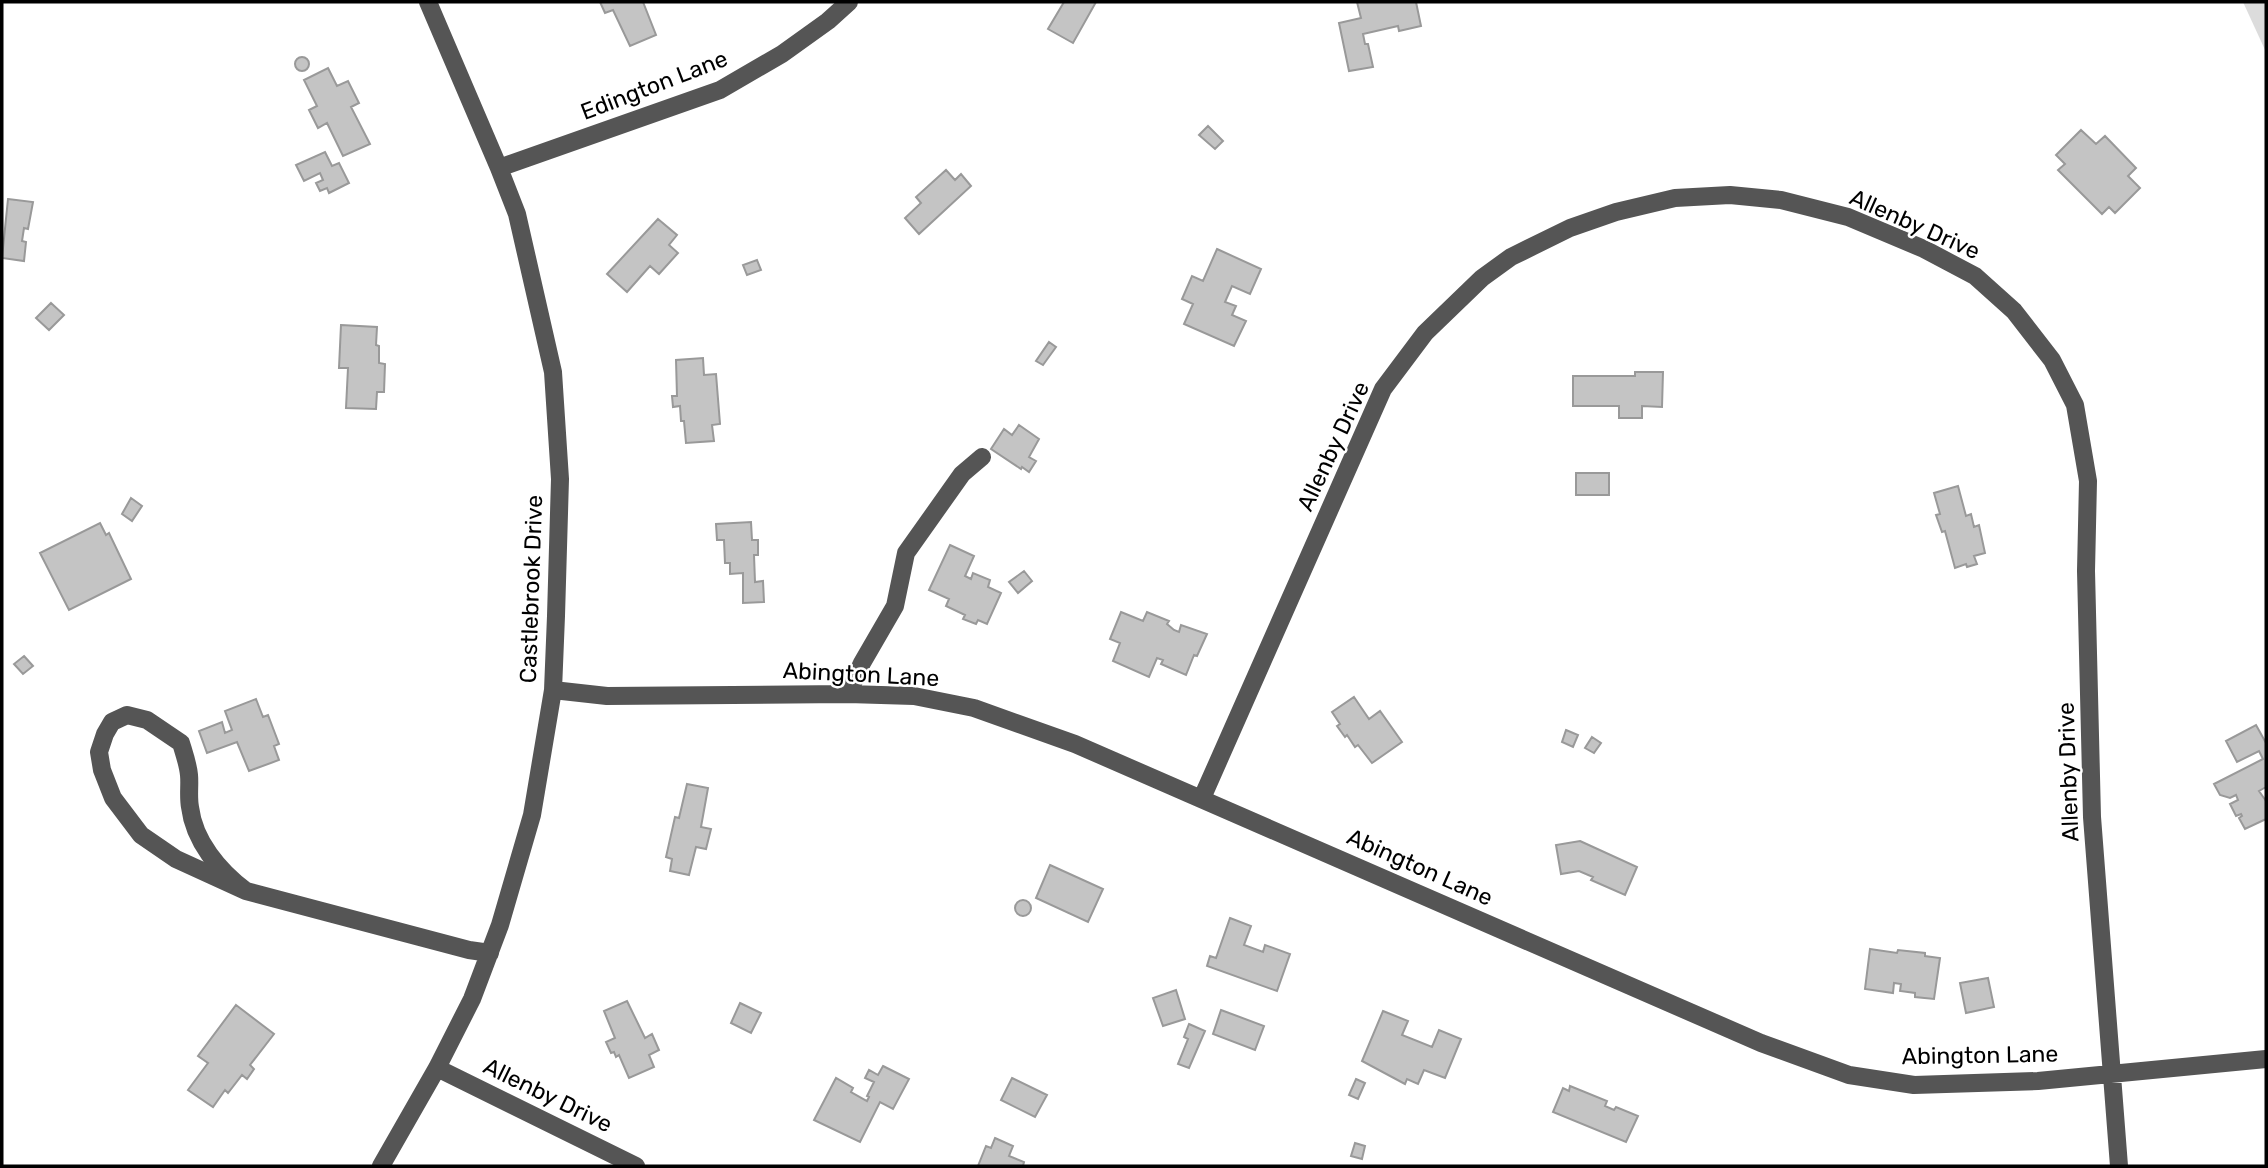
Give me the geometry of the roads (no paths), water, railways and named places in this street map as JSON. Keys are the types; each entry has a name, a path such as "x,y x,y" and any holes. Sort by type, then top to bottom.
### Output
{"street":[{"name":"Castlebrook Drive","path":"381,1166 437,1068 472,999 491,953 532,815 553,690 560,479 553,372 517,214 428,2"},
{"name":"Edington Lane","path":"499,168 720,90 782,54 828,21 849,2"},
{"name":"Allenby Drive","path":"1202,798 1382,392 1425,333 1463,295 1511,257 1560,231 1616,212 1675,198 1730,195 1781,200 1848,217 1975,276 2014,311 2052,360 2075,405 2088,481 2086,571 2092,817 2119,1166"},
{"path":"848,694 862,663 895,606 906,553 962,474 982,457"},
{"name":"Abington Lane","path":"553,690 607,696 914,696 974,708 1075,744 1748,1037 1849,1075 1914,1085 2038,1081 2266,1059"},
{"path":"246,891 230,879 195,832 190,808 189,772 181,743 147,720 127,715 112,722 99,752 102,770 113,798 141,835 176,859 246,891 469,950 491,953"},
{"name":"Allenby Drive","path":"437,1068 636,1166"}]}
